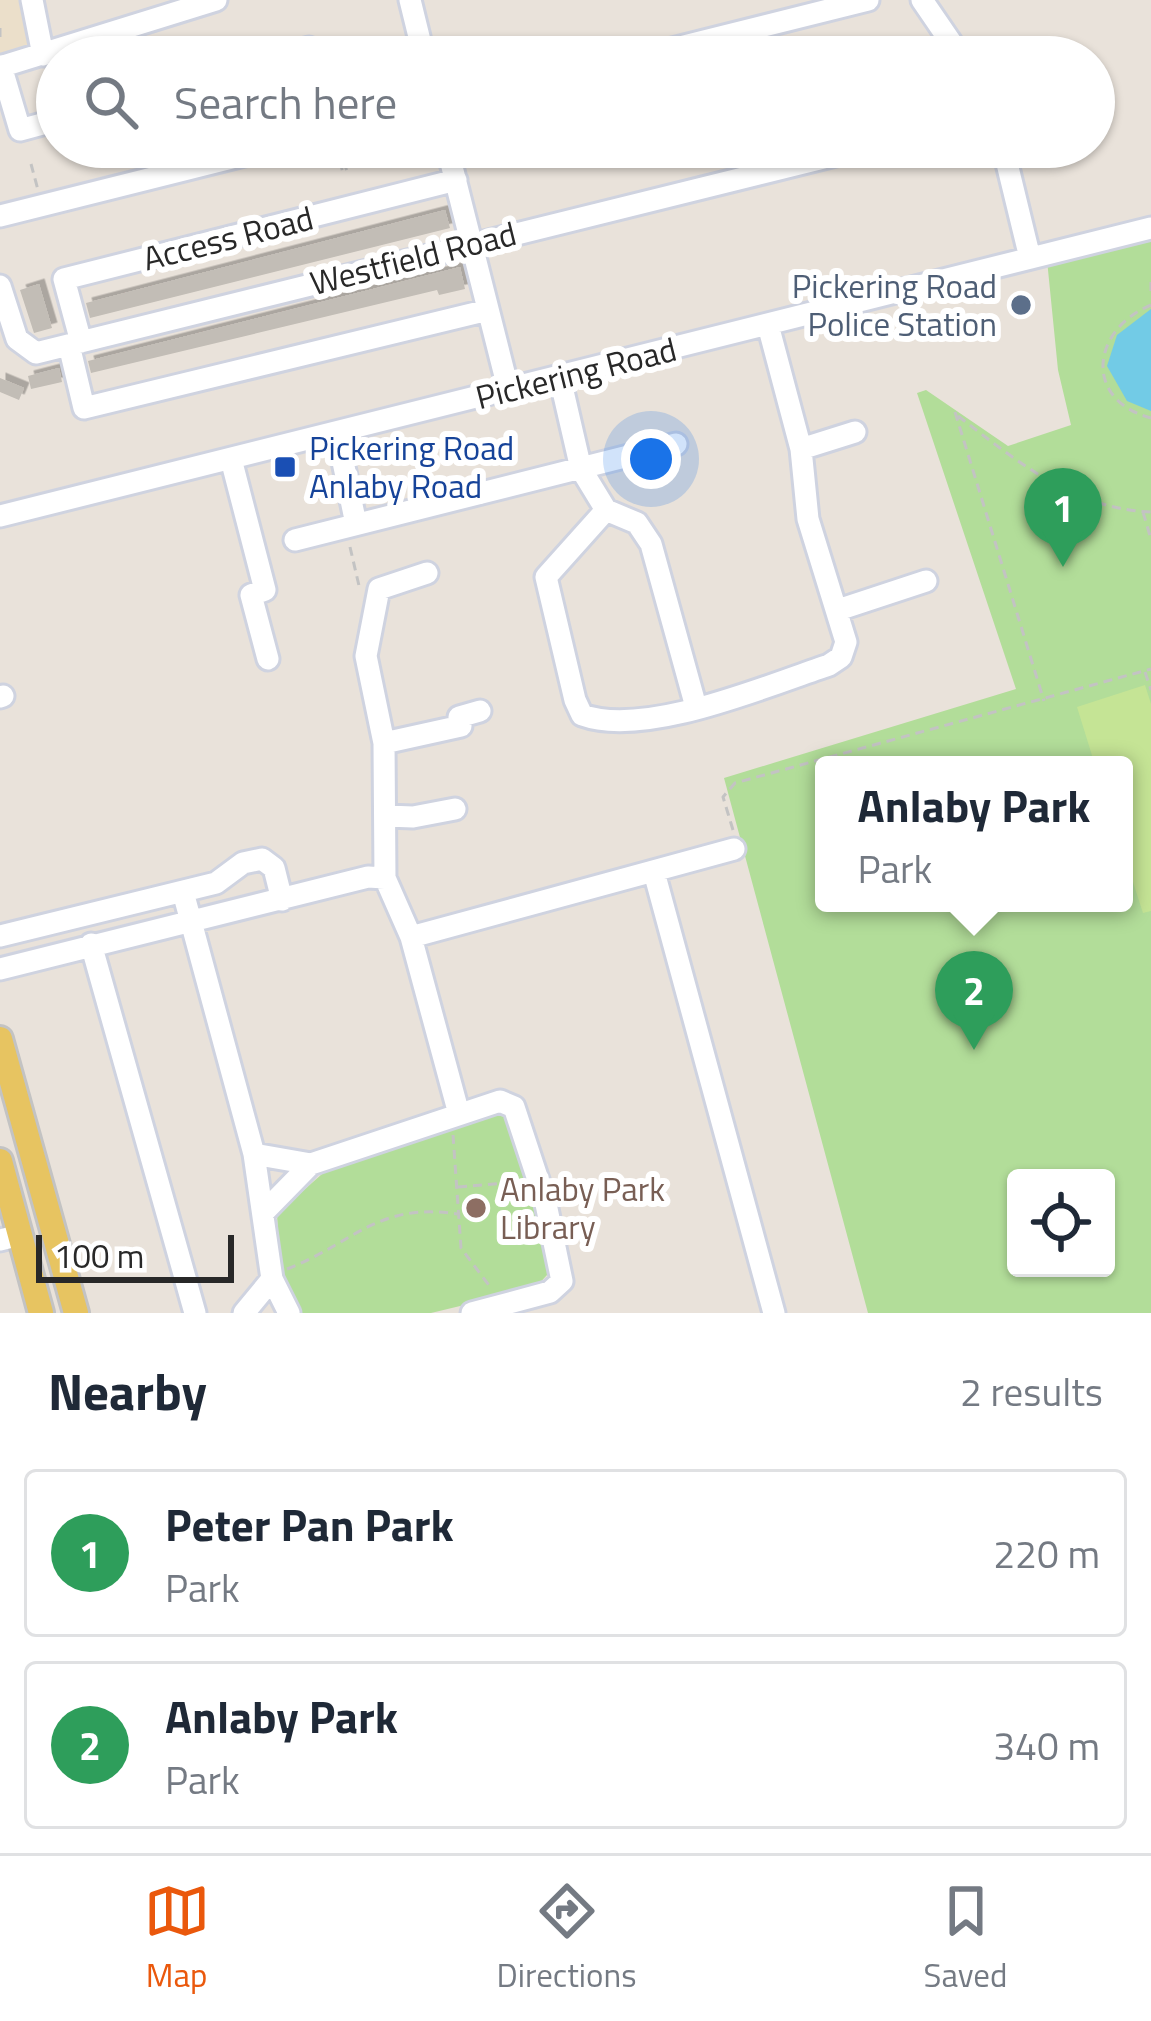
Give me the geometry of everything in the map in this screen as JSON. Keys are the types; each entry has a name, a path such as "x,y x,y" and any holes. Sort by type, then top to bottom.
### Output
{"main road":[{"path":"0,1039 73,1312"},
{"path":"1,1163 10,1238 41,1313"}],"street":[{"path":"32,0 39,36"},
{"path":"103,36 216,0"},
{"path":"410,0 419,36"},
{"path":"724,36 868,0"},
{"path":"922,0 947,36"},
{"path":"36,57 1,66 20,130 36,126"},
{"path":"0,216 192,168"},
{"path":"453,168 508,388"},
{"name":"Westfield Road","path":"0,286 17,339 28,351 75,344 782,168"},
{"path":"1008,168 1030,258"},
{"name":"Access Road","path":"75,344 64,279 456,180"},
{"name":"Pickering Road","path":"0,516 1151,228"},
{"path":"75,344 84,409 488,310"},
{"path":"607,510 546,577 574,700 583,716 598,721 696,707 842,657 846,642 808,519 801,449 768,326"},
{"path":"560,378 581,469 607,510 637,523 651,544 696,707"},
{"path":"801,449 854,432"},
{"path":"337,433 356,524"},
{"path":"295,540 676,444"},
{"path":"231,459 265,590 251,595 268,659"},
{"path":"428,573 379,589 366,656 384,743 385,878 410,937 452,1119"},
{"path":"838,610 926,581"},
{"path":"384,743 461,726 459,717 480,711"},
{"path":"386,816 413,817 455,808"},
{"path":"410,937 734,849"},
{"path":"0,935 216,883 243,863 262,859 274,868 282,899"},
{"path":"654,872 774,1313"},
{"path":"0,969 368,877 385,878"},
{"path":"183,892 254,1154 276,1275 289,1313"},
{"path":"91,944 195,1313"},
{"path":"254,1154 311,1164 500,1101 514,1107 562,1281 550,1292 472,1313"},
{"path":"1,1163 33,1156"},
{"path":"263,1213 311,1164"},
{"path":"244,1313 276,1275"}],"path":[{"path":"0,28 0,43"},
{"path":"32,164 40,198"},
{"path":"344,168 345,172"},
{"path":"1151,282 1151,290"},
{"path":"1151,305 1112,332 1101,367 1118,397 1151,418"},
{"path":"1044,701 956,414 1054,486 1151,512"},
{"path":"1143,512 1151,539"},
{"path":"356,524 358,531 346,534 372,620"},
{"path":"837,756 1148,670 1151,690"},
{"path":"734,849 739,847 723,796 735,783 815,762"},
{"path":"452,1119 461,1248 507,1305"},
{"path":"457,1187 499,1187 527,1180"},
{"path":"276,1275 380,1218 428,1210 457,1214"}],"shaded area":[{"path":"0,0 35,0 45,36 36,36 36,48 0,57"}],"green space":[{"path":"1151,233 1151,1313 868,1313 724,778 1016,689 917,393 926,390 1008,446 1071,425 1058,370 1047,260"},
{"path":"1145,685 1151,704 1151,911 1143,913 1133,882 1133,756 1092,756 1077,707"},
{"path":"498,1107 509,1115 548,1258 547,1275 535,1288 431,1313 294,1313 280,1272 277,1214 331,1166"}],"water":[{"path":"1151,309 1151,411 1127,401 1107,366 1117,335"}],"building":[{"path":"445,210 450,228 90,318 86,303"},
{"path":"460,267 465,289 439,295 437,290 91,373 88,361"},
{"path":"39,284 52,328 34,333 20,290"},
{"path":"59,368 62,382 31,389 28,376"},
{"path":"0,378 24,388 19,400 0,392"}],"place":[{"name":"Pickering Road Police Station","path":"1021,305"},
{"name":"Pickering Road Anlaby Road","path":"285,467"},
{"name":"Peter Pan Park","path":"1063,567"},
{"name":"Anlaby Park","path":"974,1050"},
{"name":"Anlaby Park Library","path":"476,1208"}]}
